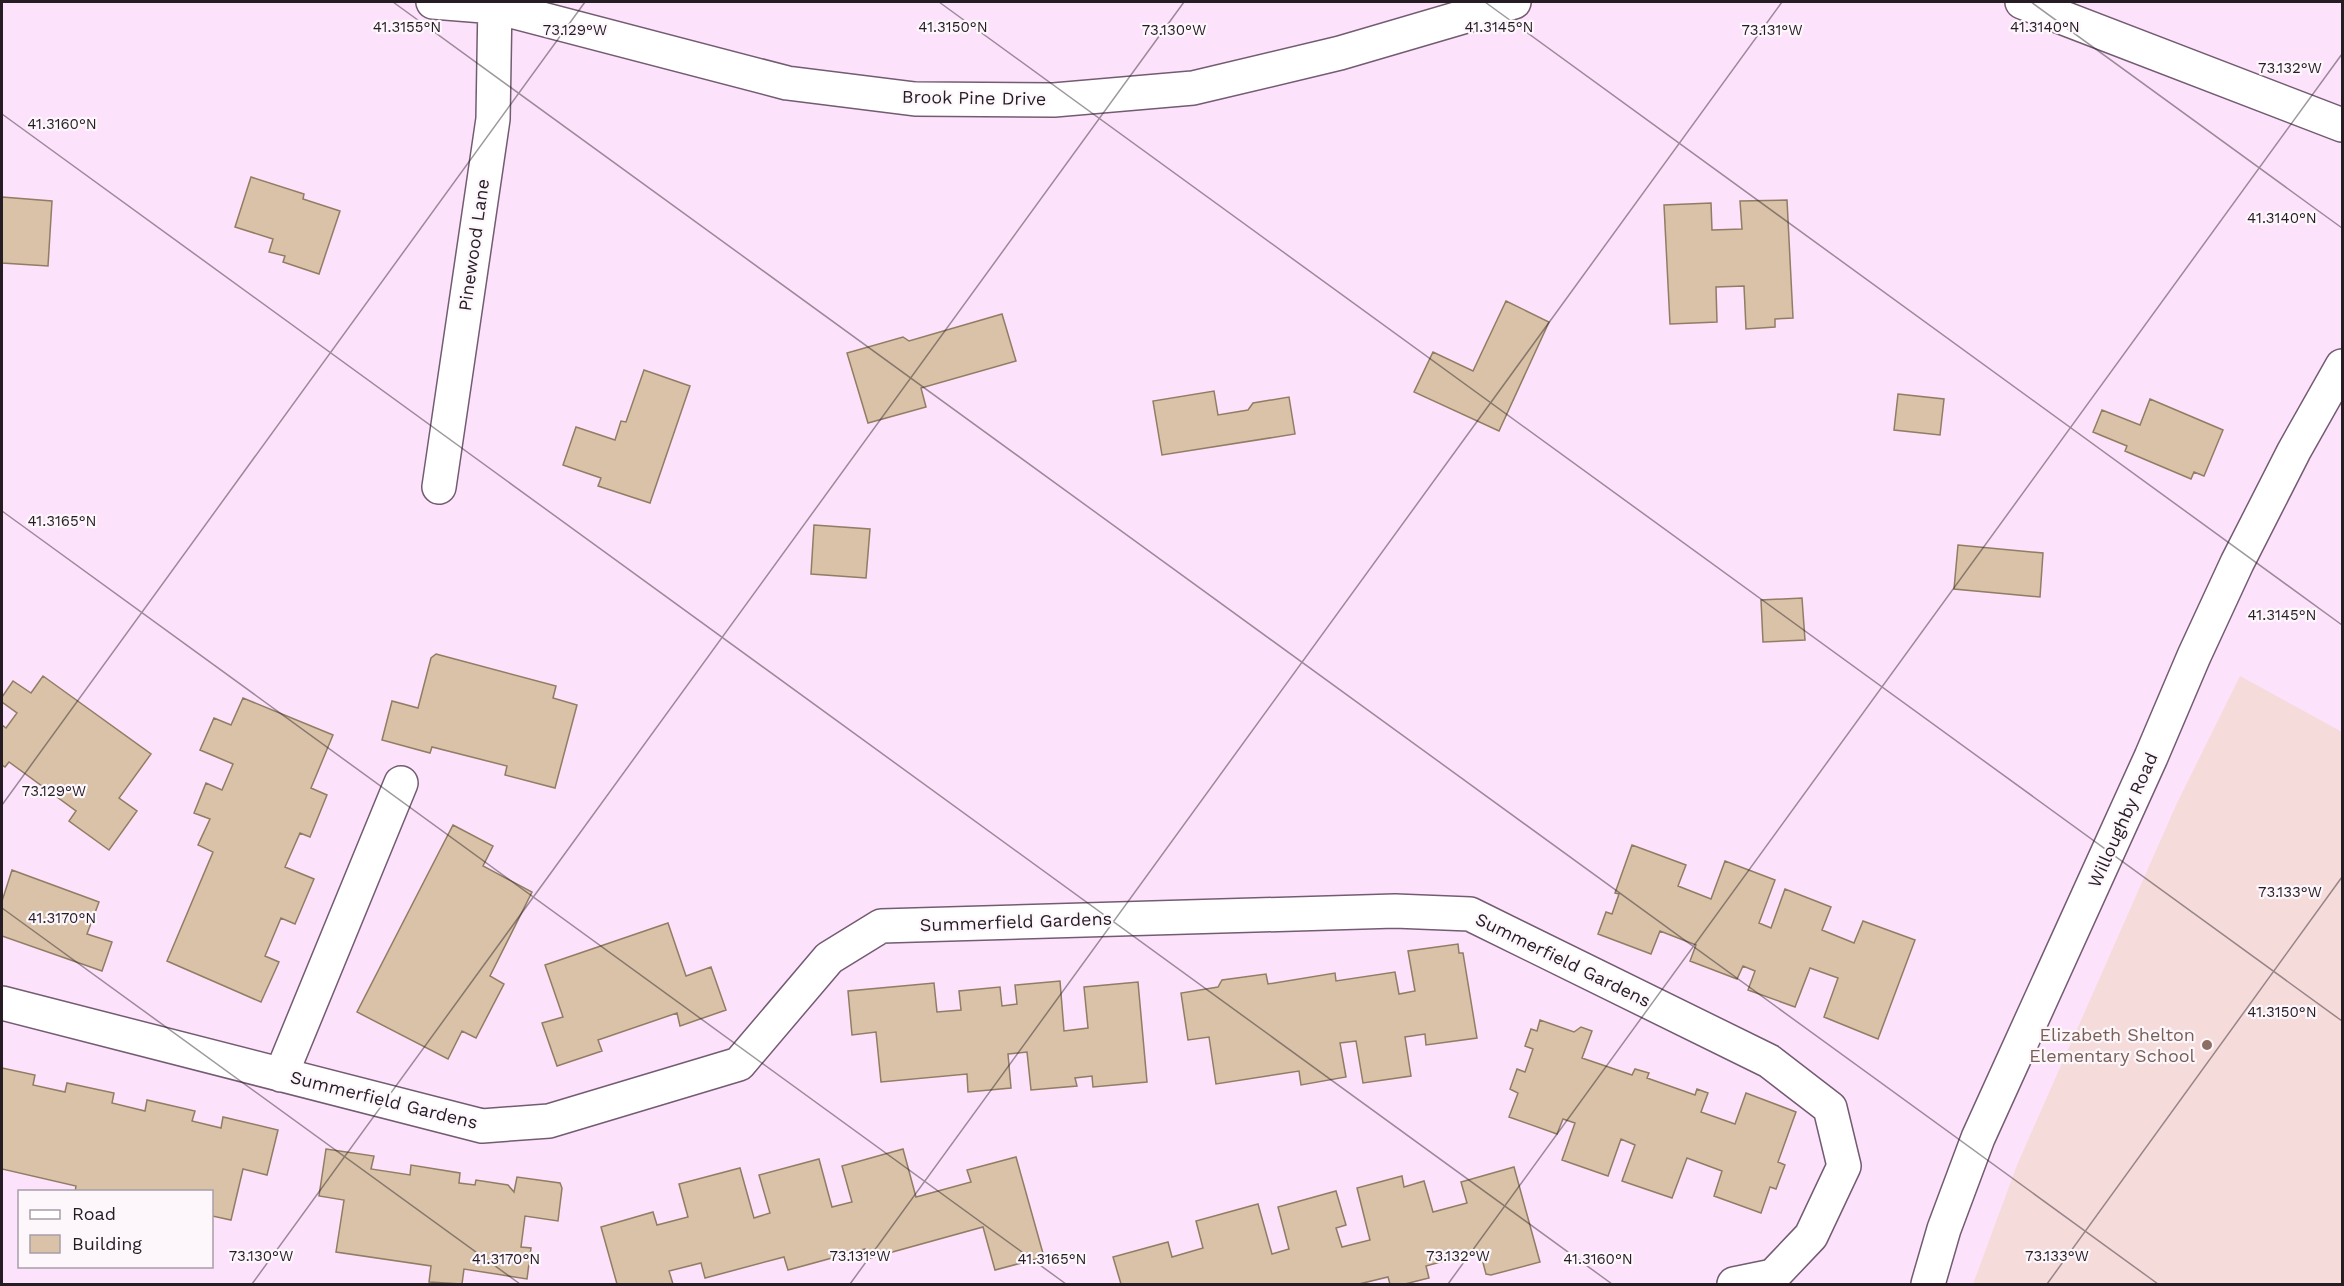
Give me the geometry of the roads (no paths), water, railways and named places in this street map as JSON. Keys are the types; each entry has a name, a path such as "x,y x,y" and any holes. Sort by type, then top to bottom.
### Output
{"street":[{"name":"Brook Pine Drive","path":"434,2 495,4 787,83 915,99 1054,100 1193,88 1340,53 1514,2"},
{"path":"2022,2 2343,125"},
{"name":"Pinewood Lane","path":"439,488 492,119 495,4"},
{"name":"Willoughby Road","path":"1928,1284 1944,1229 1978,1138 2151,757 2236,563 2343,366"},
{"path":"281,1075 401,783"},
{"name":"Summerfield Gardens","path":"2,1003 482,1126 549,1121 739,1064 829,958 881,926 1395,911 1470,914 1770,1061 1830,1108 1844,1166 1811,1236 1773,1276 1734,1284"}],"place":[{"name":"Elizabeth Shelton Elementary School","path":"2207,1045"}]}
